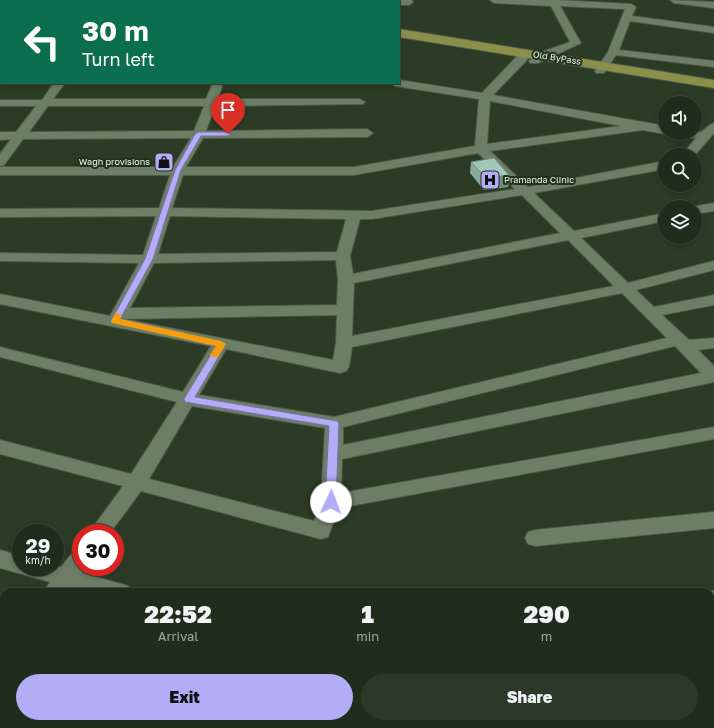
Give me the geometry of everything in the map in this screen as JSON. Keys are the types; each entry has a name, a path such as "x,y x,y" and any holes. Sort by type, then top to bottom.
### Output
{"main road":[{"name":"Old ByPass","path":"400,33 532,57 714,84"},
{"name":"Old ByPass","path":"400,40 532,57"},
{"name":"Old ByPass","path":"602,68 714,90"}],"street":[{"path":"494,0 633,3 612,52 602,68"},
{"path":"674,0 714,5"},
{"path":"481,149 485,97 532,57 576,43 553,1"},
{"path":"400,2 409,2"},
{"path":"627,18 714,30"},
{"path":"612,52 714,64"},
{"path":"0,162 59,84"},
{"path":"117,317 149,259 178,170 199,134 209,103 218,84"},
{"path":"400,84 485,97 658,129"},
{"path":"0,103 359,102"},
{"path":"0,171 354,171 481,149 643,126"},
{"path":"694,148 704,136 714,128"},
{"path":"0,136 367,133"},
{"path":"481,149 682,343 714,376"},
{"path":"0,213 164,212 372,215 525,192 658,166"},
{"path":"702,209 714,206"},
{"path":"0,299 117,317 221,344 340,368 344,343 343,310 346,280 343,256 354,215"},
{"path":"346,280 658,218"},
{"path":"0,257 149,259 343,256"},
{"path":"344,343 625,288 714,265"},
{"path":"650,312 714,300"},
{"path":"117,317 343,310"},
{"path":"0,352 189,399 334,423 682,343 714,343"},
{"path":"106,524 136,483 189,399 221,344"},
{"path":"333,454 714,376"},
{"path":"0,447 321,531 331,502 334,423"},
{"path":"331,502 714,433"},
{"path":"535,538 714,520"},
{"path":"0,560 12,563"},
{"path":"60,585 72,570"},
{"path":"44,576 60,585 86,588"}],"building":[{"path":"494,158 509,175 486,178 471,162"}],"slow traffic":[{"path":"118,316 115,321 221,344 215,355"}],"place":[{"name":"Wagh provisions","path":"164,162"},
{"name":"Pramanda Clinic","path":"490,180"}],"route":[{"path":"228,134 199,134 178,170 149,259 115,321 221,344 189,399 334,423 331,502"}]}
